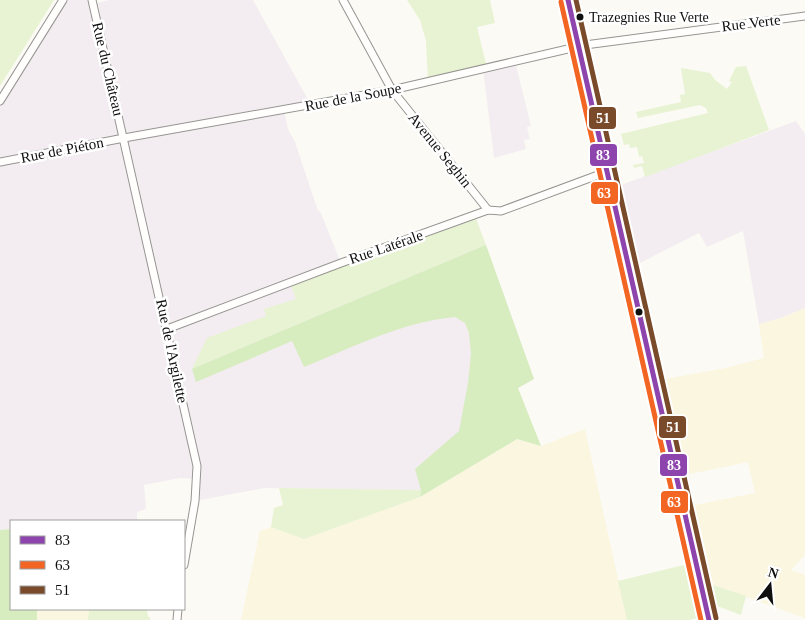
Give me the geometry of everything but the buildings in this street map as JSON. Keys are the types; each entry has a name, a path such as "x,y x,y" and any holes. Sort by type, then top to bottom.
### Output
{"main road":[{"path":"568,0 708,620"}],"street":[{"path":"0,101 63,0"},
{"name":"Rue du Château","path":"92,0 124,138"},
{"name":"Avenue Seghin","path":"344,0 392,90 488,210"},
{"name":"Rue Verte","path":"579,47 691,30 805,16"},
{"name":"Rue de la Soupe","path":"124,138 392,90 579,47"},
{"name":"Rue de Piéton","path":"0,162 124,138"},
{"name":"Rue de l'Argilette","path":"124,138 197,466 195,502 185,559"},
{"name":"Rue Latérale","path":"167,330 341,263 488,210 501,211 606,172"}],"shaded area":[{"path":"63,0 92,0 93,4 109,0 253,0 311,105 284,110 288,129 295,142 318,211 320,211 341,263 475,216 534,379 518,388 421,490 264,488 195,501 197,479 180,478 144,485 146,509 137,512 137,520 10,520 10,529 0,530 0,101"},
{"path":"515,61 531,126 527,127 530,139 524,140 526,149 494,158 483,69"},
{"path":"796,121 805,134 805,308 781,318 759,324 743,231 707,247 699,233 628,269 610,189"},
{"path":"805,308 805,555 791,570 805,575 805,618 710,584 709,581 712,580 695,505 755,493 748,462 675,477 654,381 726,368 764,358 759,324 781,318"},
{"path":"585,429 627,620 241,620 260,531 271,527 304,539 420,497 517,439 541,446"},
{"path":"37,610 89,610 88,620 37,620"}],"green space":[{"path":"0,0 54,0 0,86"},
{"path":"407,0 490,0 495,23 477,27 487,68 428,82 426,41 420,20"},
{"path":"746,66 769,130 645,177 642,166 634,168 633,165 644,163 642,156 639,157 637,147 630,148 629,144 624,145 621,134 708,113 706,108 700,105 638,118 636,112 681,102 680,95 685,94 681,68 710,73 715,80 727,89 732,82 729,81 736,67"},
{"path":"475,216 486,245 192,369 207,338 266,316 264,309 296,299 290,283"},
{"path":"486,245 534,379 518,388 541,446 517,439 420,497 421,490 415,469 459,431 468,383 471,354 469,333 465,323 455,317 416,324 397,330 304,367 292,341 196,382 192,369"},
{"path":"279,488 421,490 420,497 304,539 271,527 274,508 283,505"},
{"path":"10,529 10,610 37,610 37,620 0,620 0,530"},
{"path":"688,564 701,617 689,620 627,620 618,581"},
{"path":"710,584 746,596 741,615 715,605"},
{"path":"89,610 147,610 148,617 150,617 150,620 88,620"}],"transit line":[{"name":"83","path":"568,0 709,620"},
{"name":"51","path":"576,0 716,618"},
{"name":"63","path":"561,2 701,620"}],"place":[{"name":"Trazegnies Rue Verte","path":"580,17"}]}
